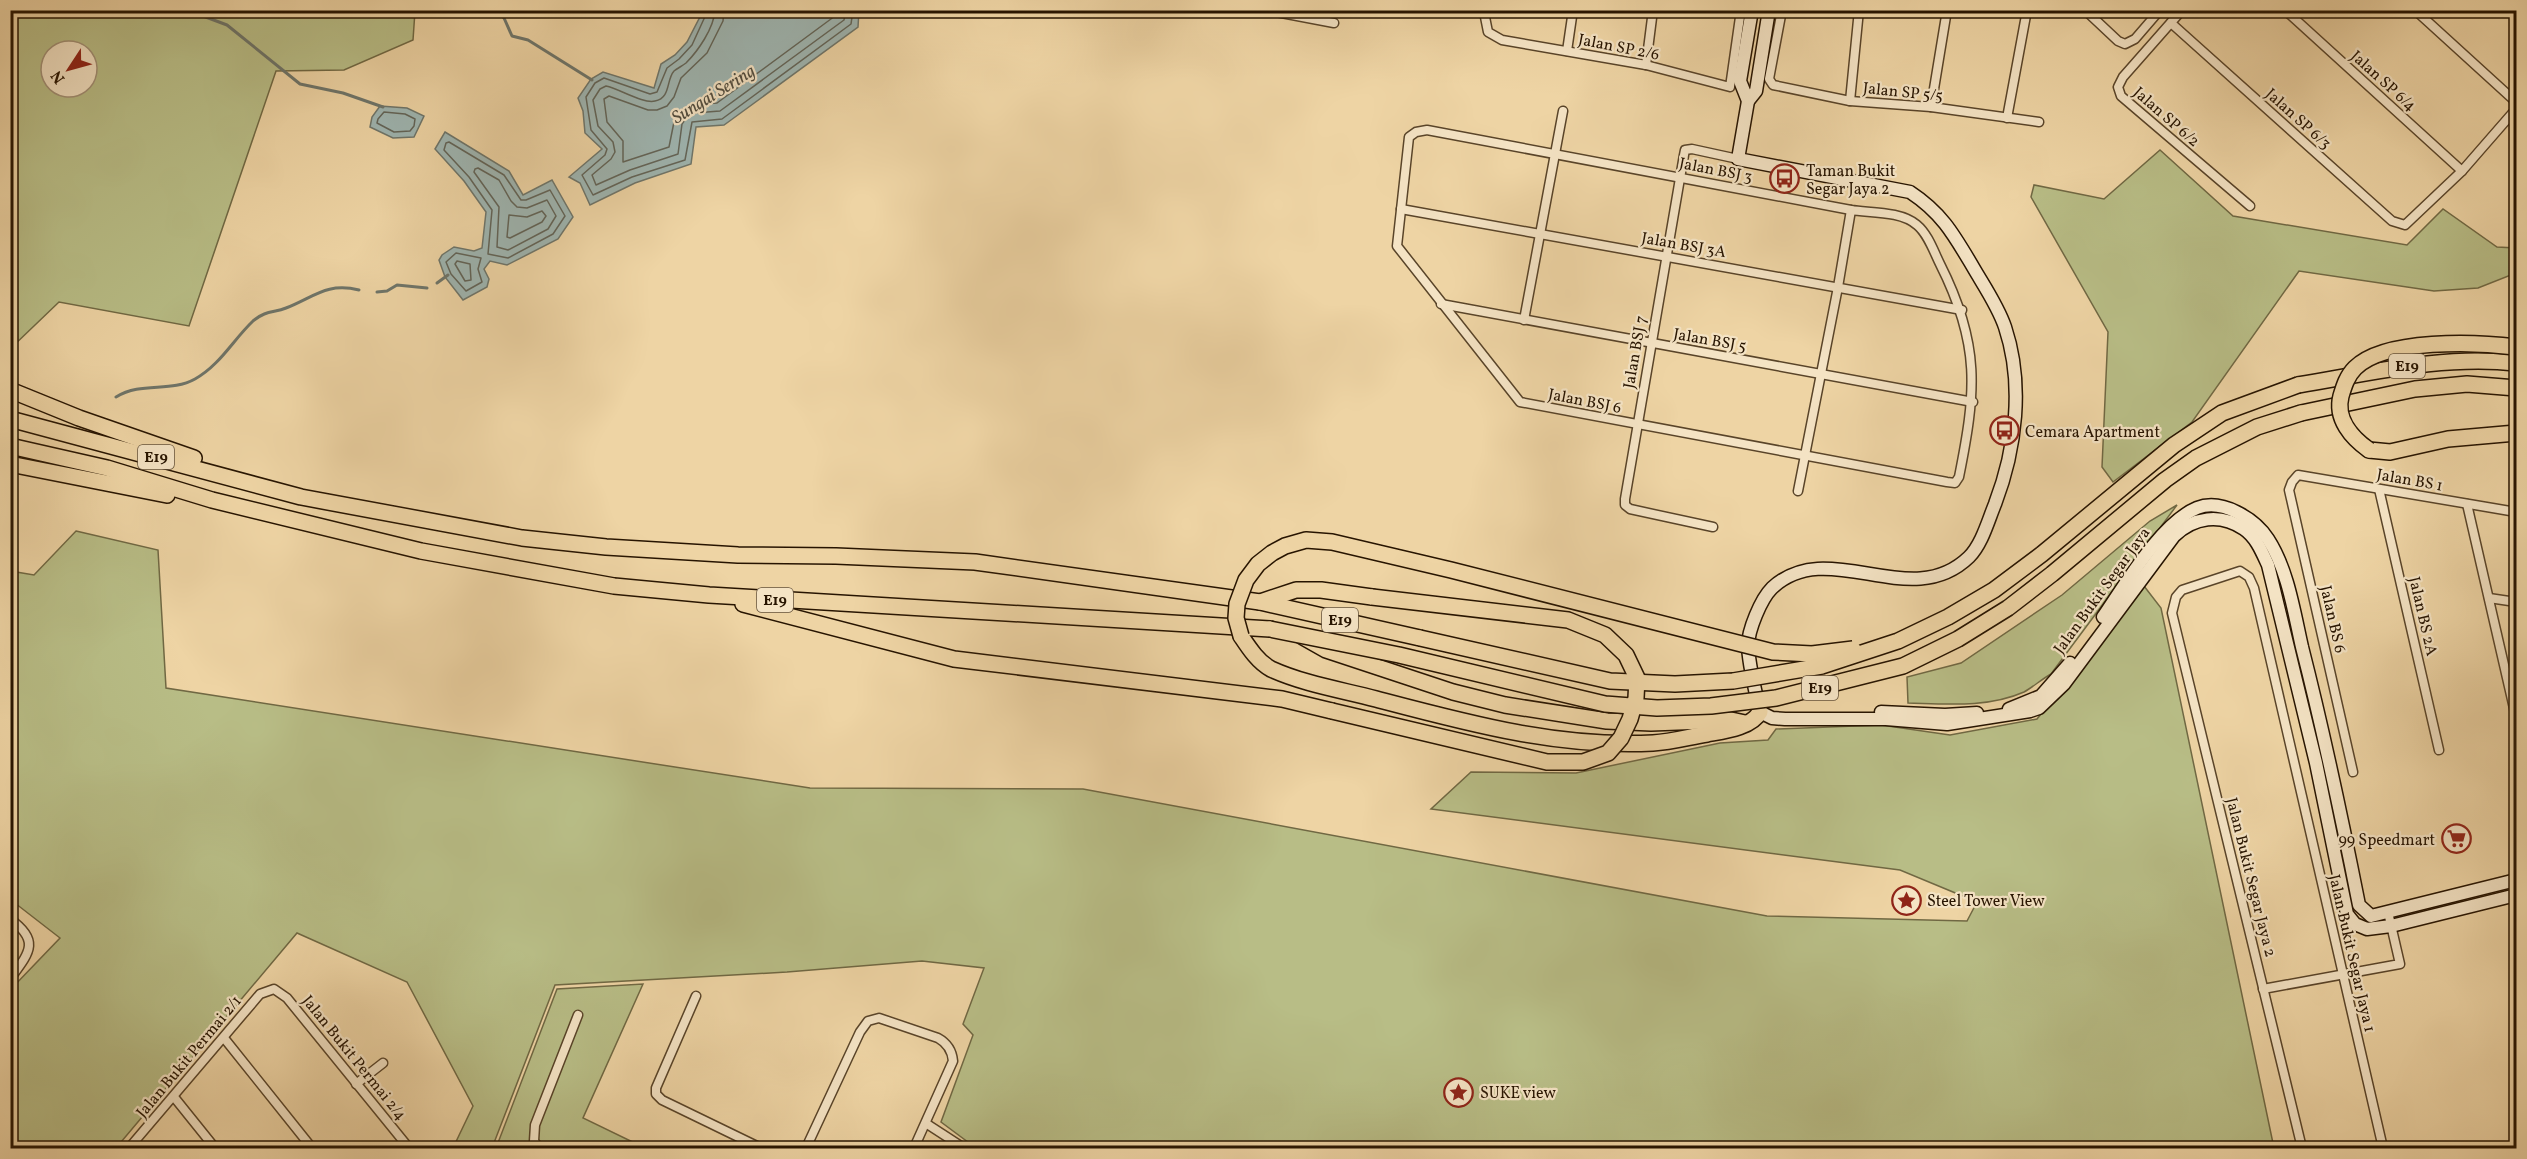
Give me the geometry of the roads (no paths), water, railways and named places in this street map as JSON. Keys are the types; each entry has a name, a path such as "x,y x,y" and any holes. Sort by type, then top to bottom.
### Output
{"highway":[{"path":"2517,347 2481,343 2446,343 2399,349 2373,356 2355,367 2345,382 2340,401 2344,422 2353,438 2368,450 2390,452 2448,439 2517,433"},
{"name":"E19","path":"10,419 301,497 522,538 606,547 738,555 836,556 975,562 1260,602 1610,681 1675,684 1733,681 1822,666 1898,641 1948,617 1994,590 2042,554 2174,445 2222,413 2298,386 2392,367 2461,360 2517,363"},
{"name":"E19","path":"10,446 107,468 212,500 421,551 614,586 709,596 1270,629 1295,632 1605,704 1668,708 1711,706 1776,698 1903,666 1958,639 2008,608 2165,480 2196,458 2257,427 2301,413 2415,389 2467,384 2517,388"},
{"path":"10,390 79,418 301,497"},
{"path":"10,464 159,494 212,500"},
{"path":"1760,712 1752,722 1727,730 1655,743 1593,743 1528,736 1440,716 1293,677 1269,668 1252,653 1241,636 1236,618 1237,604 1246,580 1258,564 1285,546 1306,540 1332,542 1451,570 1773,652 1812,654 1898,641"},
{"path":"709,596 954,659 1282,699 1546,762 1583,762 1608,753 1622,738 1636,698 1637,678 1626,655 1605,635 1568,620 1321,590 1296,590 1260,602"},
{"path":"1295,632 1326,650 1453,692 1505,705 1606,721 1651,723 1731,720 1746,723"}],"street":[{"path":"1265,10 1304,14 1334,23"},
{"name":"Jalan SP 2/6","path":"1486,10 1488,32 1502,40 1646,65 1730,87 1741,10"},
{"path":"1567,51 1574,10"},
{"path":"1646,65 1653,10"},
{"path":"1748,101 1740,81 1752,10"},
{"path":"1760,712 1748,644 1757,611 1772,589 1800,571 1831,568 1912,580 1942,574 1969,556 1984,531 2003,483 2017,400 2013,358 2005,325 1948,225 1930,206 1910,192 1738,159 1748,101 1756,91 1768,10"},
{"name":"Jalan SP 5/5","path":"1782,10 1769,79 1773,85 1850,100 1931,107 2039,123"},
{"path":"1850,100 1860,10"},
{"path":"1931,107 1947,10"},
{"path":"2007,118 2027,10"},
{"path":"2085,10 2118,41 2125,44 2135,39 2160,10"},
{"name":"Jalan SP 6/2","path":"2182,10 2122,77 2118,87 2121,96 2250,206"},
{"name":"Jalan SP 6/4","path":"2285,10 2462,171"},
{"path":"2415,10 2517,102"},
{"name":"Jalan SP 6/3","path":"2171,23 2392,221 2405,225 2411,221 2462,171"},
{"path":"2462,171 2517,109"},
{"path":"1524,320 1563,111"},
{"name":"Jalan BSJ 3","path":"1416,132 1427,130 1851,210 1903,217 1917,225 1926,236 1962,310 1970,343 1973,402 1959,477 1955,483"},
{"name":"Jalan BSJ 6","path":"1416,132 1409,138 1397,246 1520,402 1955,483"},
{"name":"Jalan BSJ 7","path":"1713,527 1630,509 1625,505 1685,150 1738,159"},
{"name":"Jalan BSJ 3A","path":"1401,209 1962,310"},
{"path":"1798,491 1851,210"},
{"name":"Jalan BSJ 5","path":"1441,304 1973,402"},
{"name":"Jalan BS 1","path":"2298,475 2517,512"},
{"name":"Jalan BS 6","path":"2298,475 2289,490 2353,772"},
{"name":"Jalan BS 2A","path":"2379,489 2439,750"},
{"path":"2467,504 2517,717"},
{"name":"Jalan Bukit Segar Jaya","path":"1760,712 1773,710 1905,712 1944,715 2013,708 2027,703 2041,696 2057,679 2166,530 2199,507 2216,507 2235,511 2252,521 2268,538 2282,569 2330,761 2359,905 2371,916 2388,912"},
{"name":"Jalan Bukit Segar Jaya","path":"1760,712 1773,718 1785,719 1886,719 1947,724 2039,708 2064,684 2174,536 2186,525 2203,519 2226,522 2245,530 2259,546 2268,565 2316,762 2347,914 2355,924 2367,929 2391,926"},
{"name":"Jalan Bukit Segar Jaya 1","path":"2172,613 2176,597 2182,590 2213,578 2240,571 2249,577 2254,588 2383,1149"},
{"path":"2489,598 2517,602"},
{"name":"Jalan Bukit Segar Jaya 2","path":"2172,613 2302,1149"},
{"path":"2264,990 2400,964 2388,912 2517,880"},
{"path":"2391,926 2517,895"},
{"path":"10,919 27,933 31,942 30,950 10,979"},
{"name":"Jalan Bukit Permai 2/1","path":"129,1149 260,994 274,990"},
{"name":"Jalan Bukit Permai 2/4","path":"274,990 287,998 409,1149"},
{"path":"696,996 656,1088 656,1094 662,1100 762,1149"},
{"path":"539,1149 534,1141 535,1125 578,1015"},
{"path":"806,1149 860,1032 870,1020 879,1018 938,1038 944,1041 952,1054 953,1061 914,1149"},
{"path":"224,1038 312,1149"},
{"path":"356,1083 383,1063"},
{"path":"174,1097 215,1149"},
{"path":"927,1124 964,1149"}],"water":[{"path":"859,10 858,27 731,120 724,125 696,127 691,164 635,183 590,205 580,183 569,177 602,149 585,133 583,111 578,98 591,79 603,72 654,88 661,64 675,55 687,42 703,11"},
{"path":"380,106 407,108 424,116 414,137 393,138 370,127 372,117"},
{"path":"445,132 509,171 523,195 552,180 573,217 558,239 507,265 490,261 484,269 489,279 487,287 463,300 445,277 439,260 442,255 454,247 474,251 482,248 486,212 464,181 435,149"}],"waterway":[{"path":"187,10 227,25 300,84 343,93 383,107"},
{"name":"Sungai Sering","path":"496,10 504,18 512,36 528,40 592,80"},
{"path":"437,283 448,275"},
{"path":"377,292 387,291 397,285 427,288"},
{"path":"116,397 136,389 176,385 195,379 212,367 253,321 266,313 286,308 329,289 359,290"}],"place":[{"name":"Taman Bukit Segar Jaya 2","path":"1785,179"},
{"name":"Cemara Apartment","path":"2004,431"},
{"name":"99 Speedmart","path":"2456,839"},
{"name":"Steel Tower View","path":"1906,900"},
{"name":"SUKE view","path":"1459,1092"}]}
